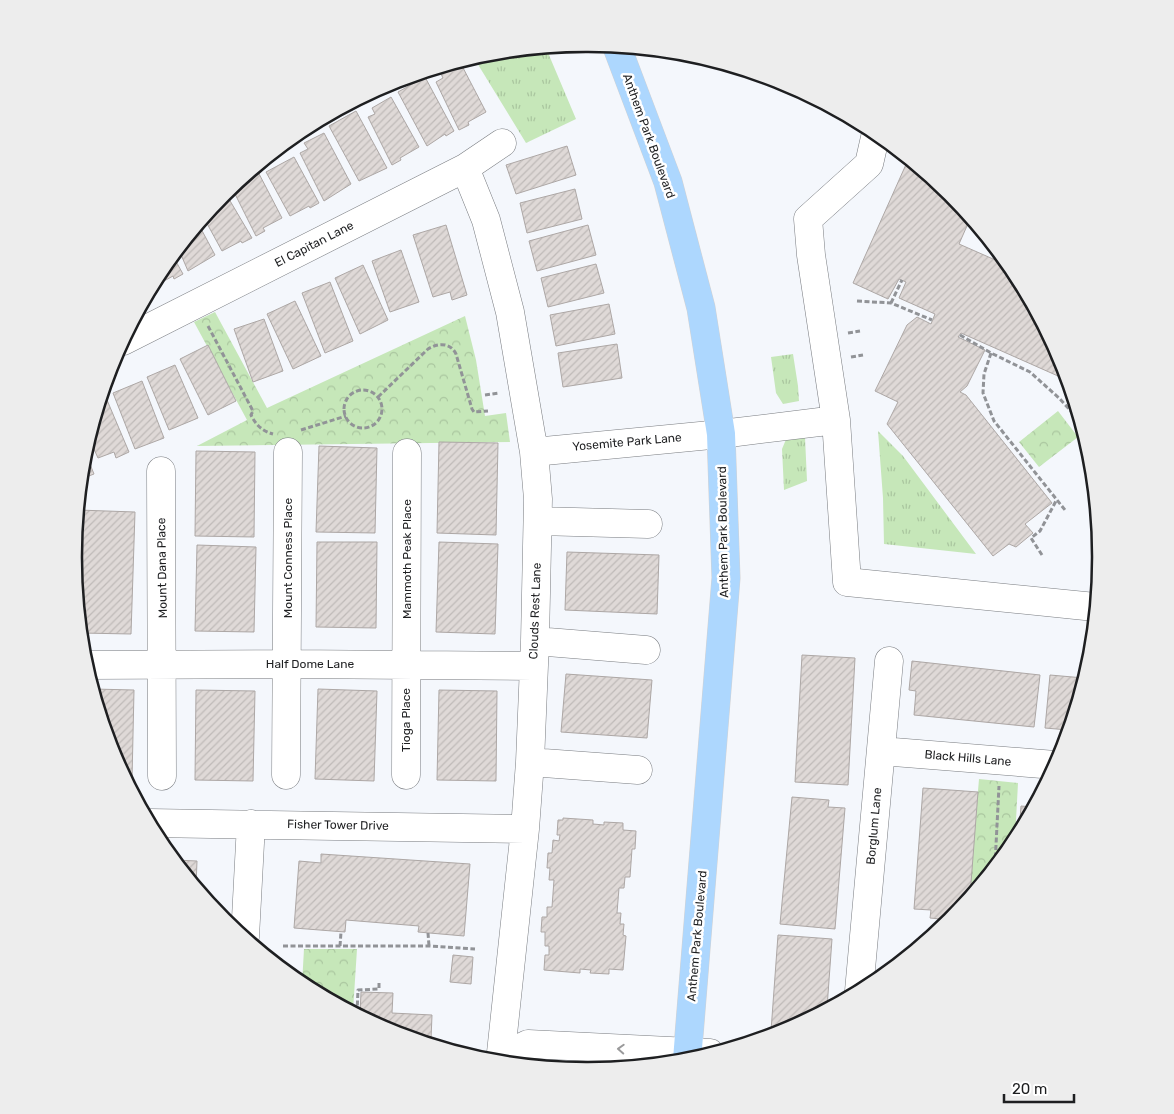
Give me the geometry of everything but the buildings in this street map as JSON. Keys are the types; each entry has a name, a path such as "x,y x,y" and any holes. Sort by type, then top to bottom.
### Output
{"main road":[{"name":"Anthem Park Boulevard","path":"620,54 668,182 701,308 721,434 726,578 695,1049"}],"street":[{"name":"El Capitan Lane","path":"134,335 465,168 502,142"},
{"path":"874,143 869,164 808,219 811,255 836,420 847,582 1089,605"},
{"name":"Clouds Rest Lane","path":"465,168 486,220 510,312 534,452 538,499 530,762 504,1054"},
{"name":"Yosemite Park Lane","path":"534,452 721,434 836,420"},
{"name":"Mount Conness Place","path":"286,775 288,440"},
{"name":"Mammoth Peak Place","path":"406,665 407,453"},
{"name":"Mount Dana Place","path":"161,471 162,776"},
{"path":"538,521 648,524"},
{"name":"Half Dome Lane","path":"94,665 406,665 534,654 646,650"},
{"name":"Borglum Lane","path":"861,980 889,662"},
{"name":"Tioga Place","path":"406,665 406,775"},
{"name":"Black Hills Lane","path":"881,750 1046,764"},
{"path":"530,762 638,770"},
{"name":"Fisher Tower Drive","path":"159,823 525,829"},
{"path":"245,928 251,824"},
{"path":"511,1055 528,1044 674,1054"}],"path":[{"path":"890,302 902,280"},
{"path":"857,301 890,302 932,320"},
{"path":"206,321 253,411 251,415 254,421 264,431 288,440 346,416"},
{"path":"960,335 1030,372 1069,409"},
{"path":"378,397 428,350 435,345 448,345 453,348 456,354 472,409 474,412 488,411"},
{"path":"991,353 984,374 983,393 994,422 1065,510"},
{"path":"368,391 378,397 381,402 382,414 379,420 370,427 364,428 353,425 346,416 345,404 351,395 357,392 368,391"},
{"path":"1042,555 1031,538 1040,531 1056,501"},
{"path":"996,852 1001,760"},
{"path":"340,946 341,932"},
{"path":"428,933 429,946"},
{"path":"283,946 429,946 475,949"},
{"path":"357,1006 358,990 379,989 379,982"}],"green space":[{"path":"549,54 576,119 526,143 478,65"},
{"path":"215,312 267,408 465,316 476,360 485,416 506,413 510,442 197,446 247,420 194,322"},
{"path":"793,354 799,401 783,404 776,393 771,357"},
{"path":"1058,411 1077,438 1039,467 1019,442"},
{"path":"878,431 903,456 976,554 884,544"},
{"path":"787,437 805,437 807,481 784,490 782,449"},
{"path":"979,779 1018,783 1016,822 970,885"},
{"path":"304,949 357,949 353,1004 303,973"}]}
